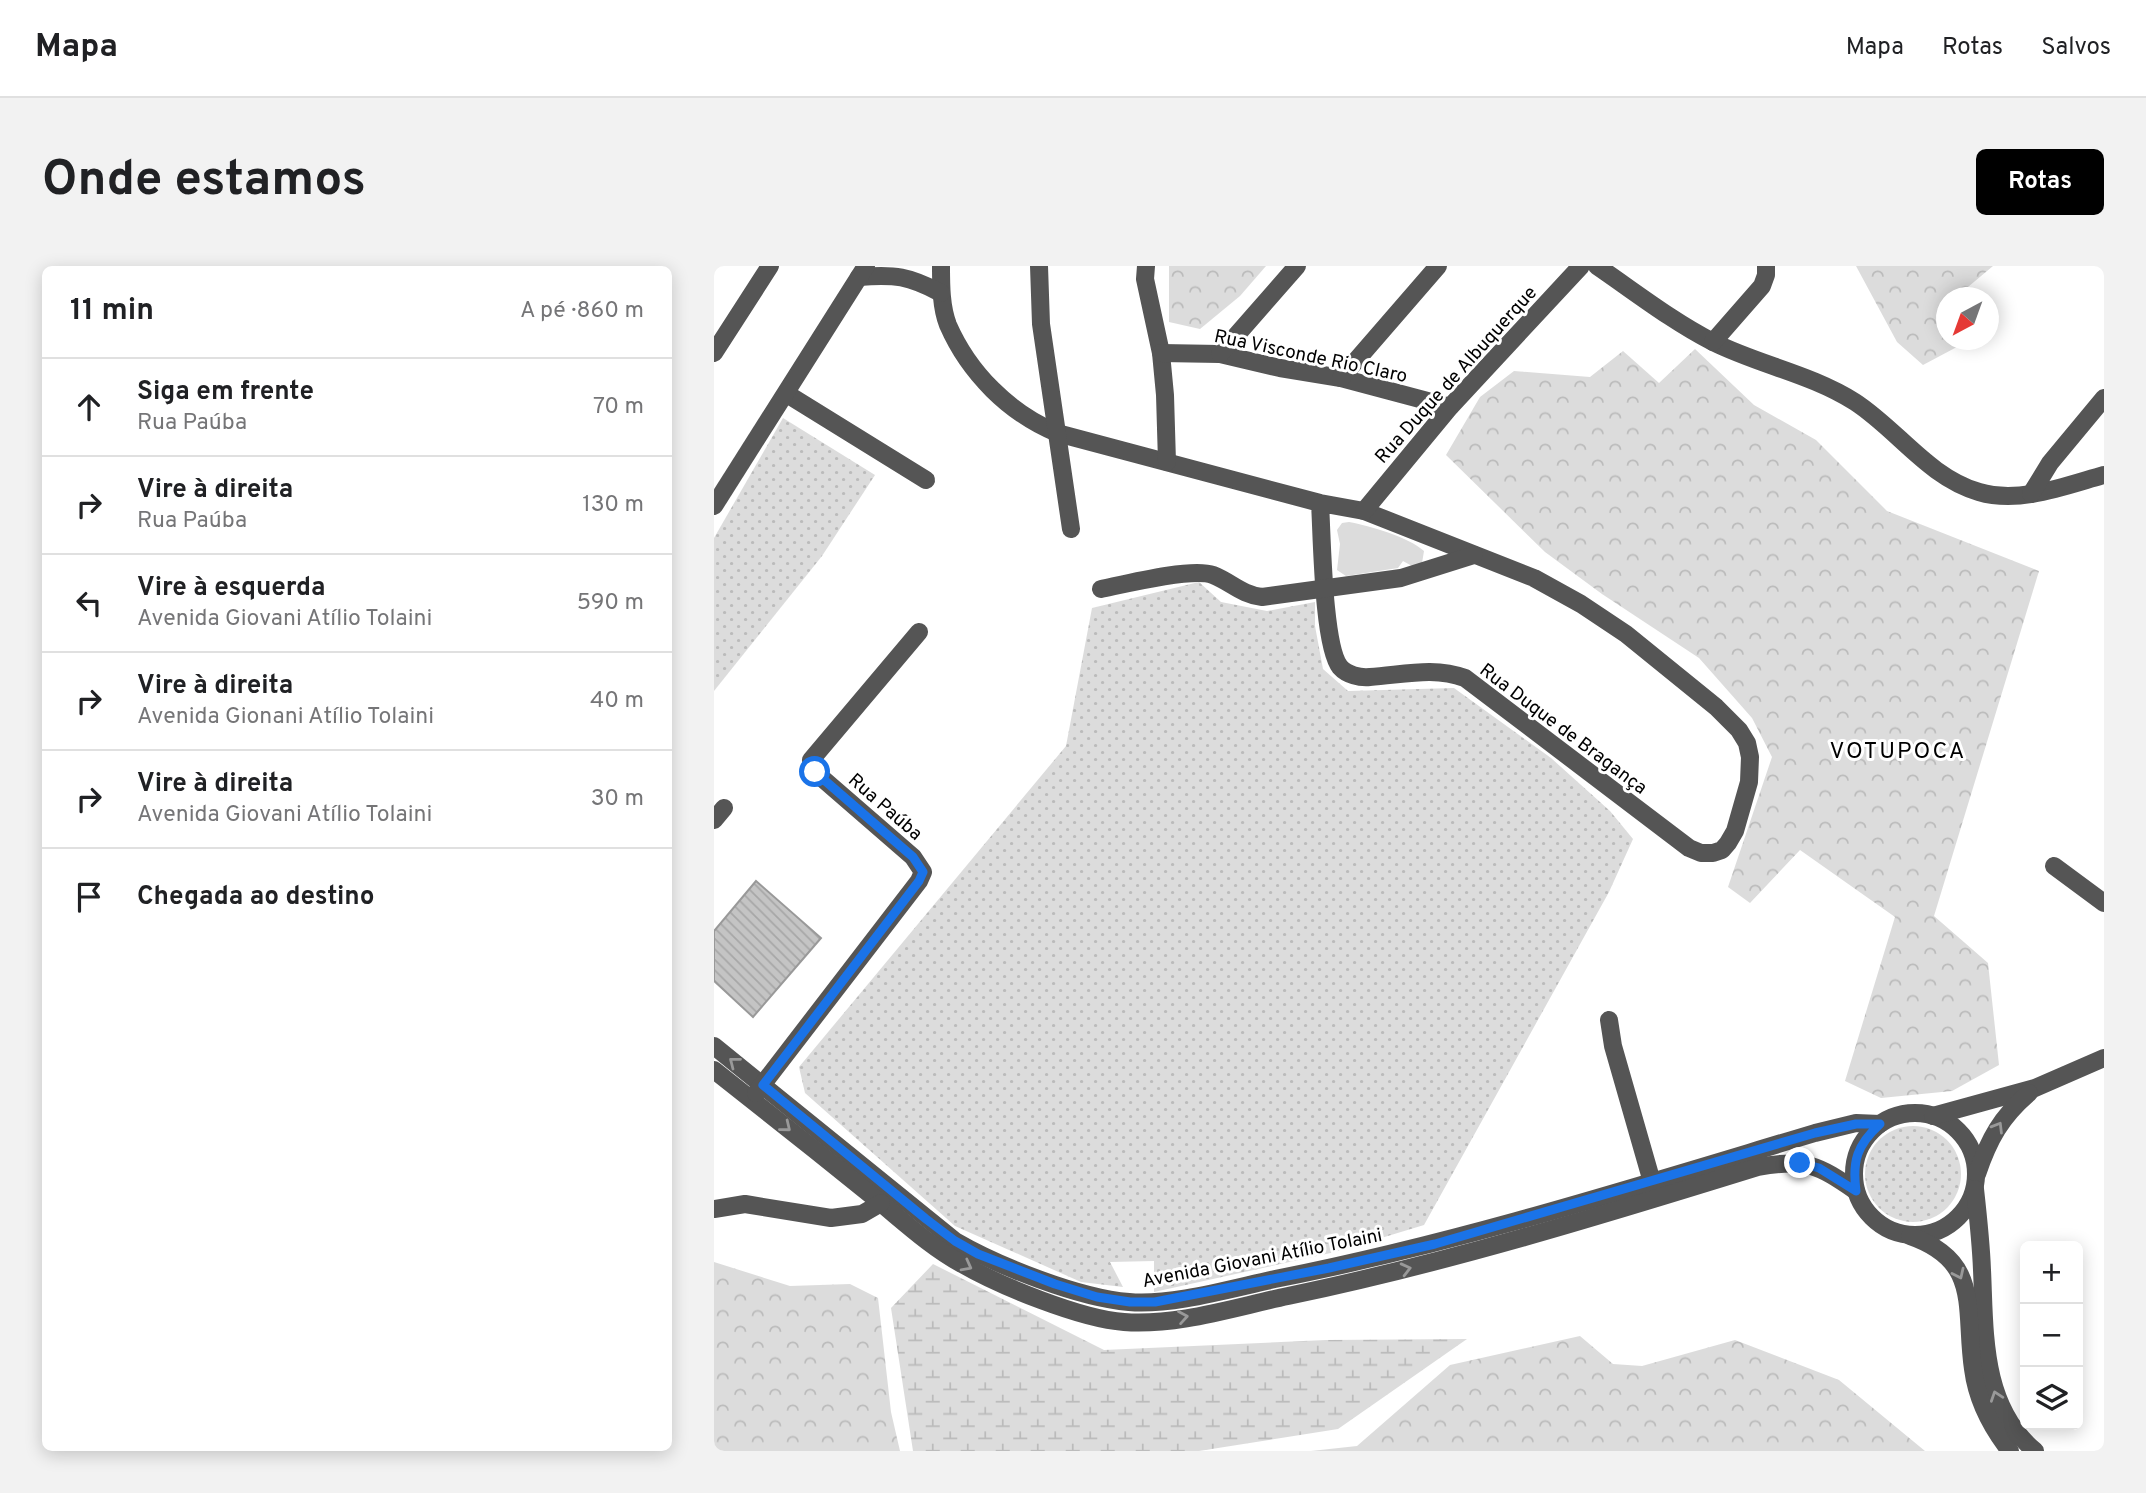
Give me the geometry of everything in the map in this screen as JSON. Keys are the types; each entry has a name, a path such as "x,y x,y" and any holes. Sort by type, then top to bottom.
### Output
{"street":[{"path":"714,353 770,266"},
{"path":"941,266 941,293 947,323 963,353 980,376 1019,413 1057,433 1320,503 1364,511 1474,555"},
{"path":"1039,266 1041,324 1071,529"},
{"path":"1146,266 1145,279 1161,353 1167,461"},
{"path":"1220,354 1297,266"},
{"path":"1341,378 1438,266"},
{"name":"Rua Duque de Albuquerque","path":"1364,511 1450,407 1580,266"},
{"path":"1597,266 1713,342 1824,385 1856,403 1934,470 1955,483 1980,493 2006,497 2031,494 2104,475"},
{"path":"1713,342 1762,286 1766,266"},
{"path":"714,506 862,272 916,279 941,293"},
{"name":"Rua Visconde Rio Claro","path":"1161,353 1220,354 1341,378 1450,407"},
{"path":"787,394 926,480"},
{"path":"2031,494 2050,463 2104,398"},
{"name":"Rua Duque de Bragança","path":"1320,503 1326,621 1340,667 1348,673 1366,677 1433,671 1465,678 1689,848 1713,853 1722,850 1735,831 1749,782 1750,757 1747,743 1739,730 1716,706 1626,634 1581,604 1534,579 1474,555"},
{"path":"1101,589 1190,572 1213,575 1250,596 1262,597 1401,578 1474,555"},
{"name":"Rua Paúba","path":"763,1085 919,881 923,872 913,857 815,772 811,760 919,632"},
{"path":"2054,866 2104,903"},
{"path":"1609,1020 1613,1046 1652,1182"},
{"name":"Avenida Giovani Atílio Tolaini","path":"714,1046 955,1241 978,1254 1055,1284 1097,1297 1130,1302 1155,1302 1200,1294 1435,1244 1815,1133 1856,1124 1880,1124"},
{"path":"2010,1451 1989,1419 1978,1393 1972,1369 1963,1280 1954,1263 1941,1251 1926,1242 1889,1230 1875,1221 1863,1207 1856,1191 1854,1172 1857,1154 1866,1137 1880,1124 1906,1114 1933,1116 2035,1088 2104,1058"},
{"path":"714,1070 924,1239 962,1264 1088,1315 1120,1322 1150,1323 1347,1284 1457,1257 1759,1167 1800,1163 1819,1168 1856,1191"},
{"path":"751,1100 763,1085"},
{"path":"1906,1235 1924,1235 1938,1231 1952,1224 1963,1213 1971,1200 1983,1156 2003,1118 2035,1088"},
{"path":"1933,1116 1954,1128 1969,1146 1975,1160 1986,1344 1992,1385 2000,1407 2014,1428 2035,1451"},
{"path":"714,1209 746,1204 831,1218 862,1214 881,1203"}],"green space":[{"path":"1169,266 1266,266 1240,296 1200,329 1169,322"},
{"path":"1856,266 1993,266 1968,287 1936,287 1936,350 1951,350 1923,365 1897,342"},
{"path":"1695,349 1754,405 1816,440 1887,511 2039,571 1934,916 1988,963 1999,1065 1952,1091 1881,1098 1845,1081 1895,917 1800,850 1750,903 1728,887 1772,757 1752,718 1699,658 1602,594 1545,552 1446,455 1480,397 1514,371 1590,377 1623,351 1659,383"},
{"path":"783,418 875,475 822,556 714,691 714,538"},
{"path":"1349,522 1409,541 1424,551 1422,563 1412,566 1403,561 1398,568 1346,576 1337,570 1340,544 1337,530 1342,523"},
{"path":"1199,582 1221,602 1267,611 1315,602 1315,626 1323,669 1348,691 1454,688 1551,758 1610,811 1633,839 1609,892 1424,1225 1335,1252 1154,1292 1154,1261 1110,1262 1123,1287 1081,1282 955,1226 805,1093 799,1067 1066,746 1092,608"},
{"path":"1913,1126 1931,1130 1947,1140 1957,1156 1961,1174 1957,1192 1947,1208 1931,1218 1913,1222 1895,1218 1879,1208 1869,1192 1865,1174 1869,1156 1879,1140 1895,1130"},
{"path":"714,1262 790,1286 850,1284 878,1298 891,1412 900,1451 714,1451"},
{"path":"933,1264 1104,1350 1326,1340 1467,1339 1338,1429 1199,1451 913,1451 891,1308"},
{"path":"1580,1336 1613,1364 1642,1366 1735,1340 1839,1380 1925,1451 1311,1451 1357,1446 1450,1365"}],"building":[{"path":"756,881 821,938 753,1017 714,981 714,931"}],"district":[{"name":"VOTUPOCA","path":"1898,750"}],"route":[{"path":"815,772 913,857 923,872 919,881 763,1085 926,1219 978,1254 1097,1297 1130,1302 1155,1302 1435,1244 1815,1133 1856,1124 1880,1124 1866,1137 1857,1154 1854,1172 1856,1191 1819,1168 1800,1163"}]}
